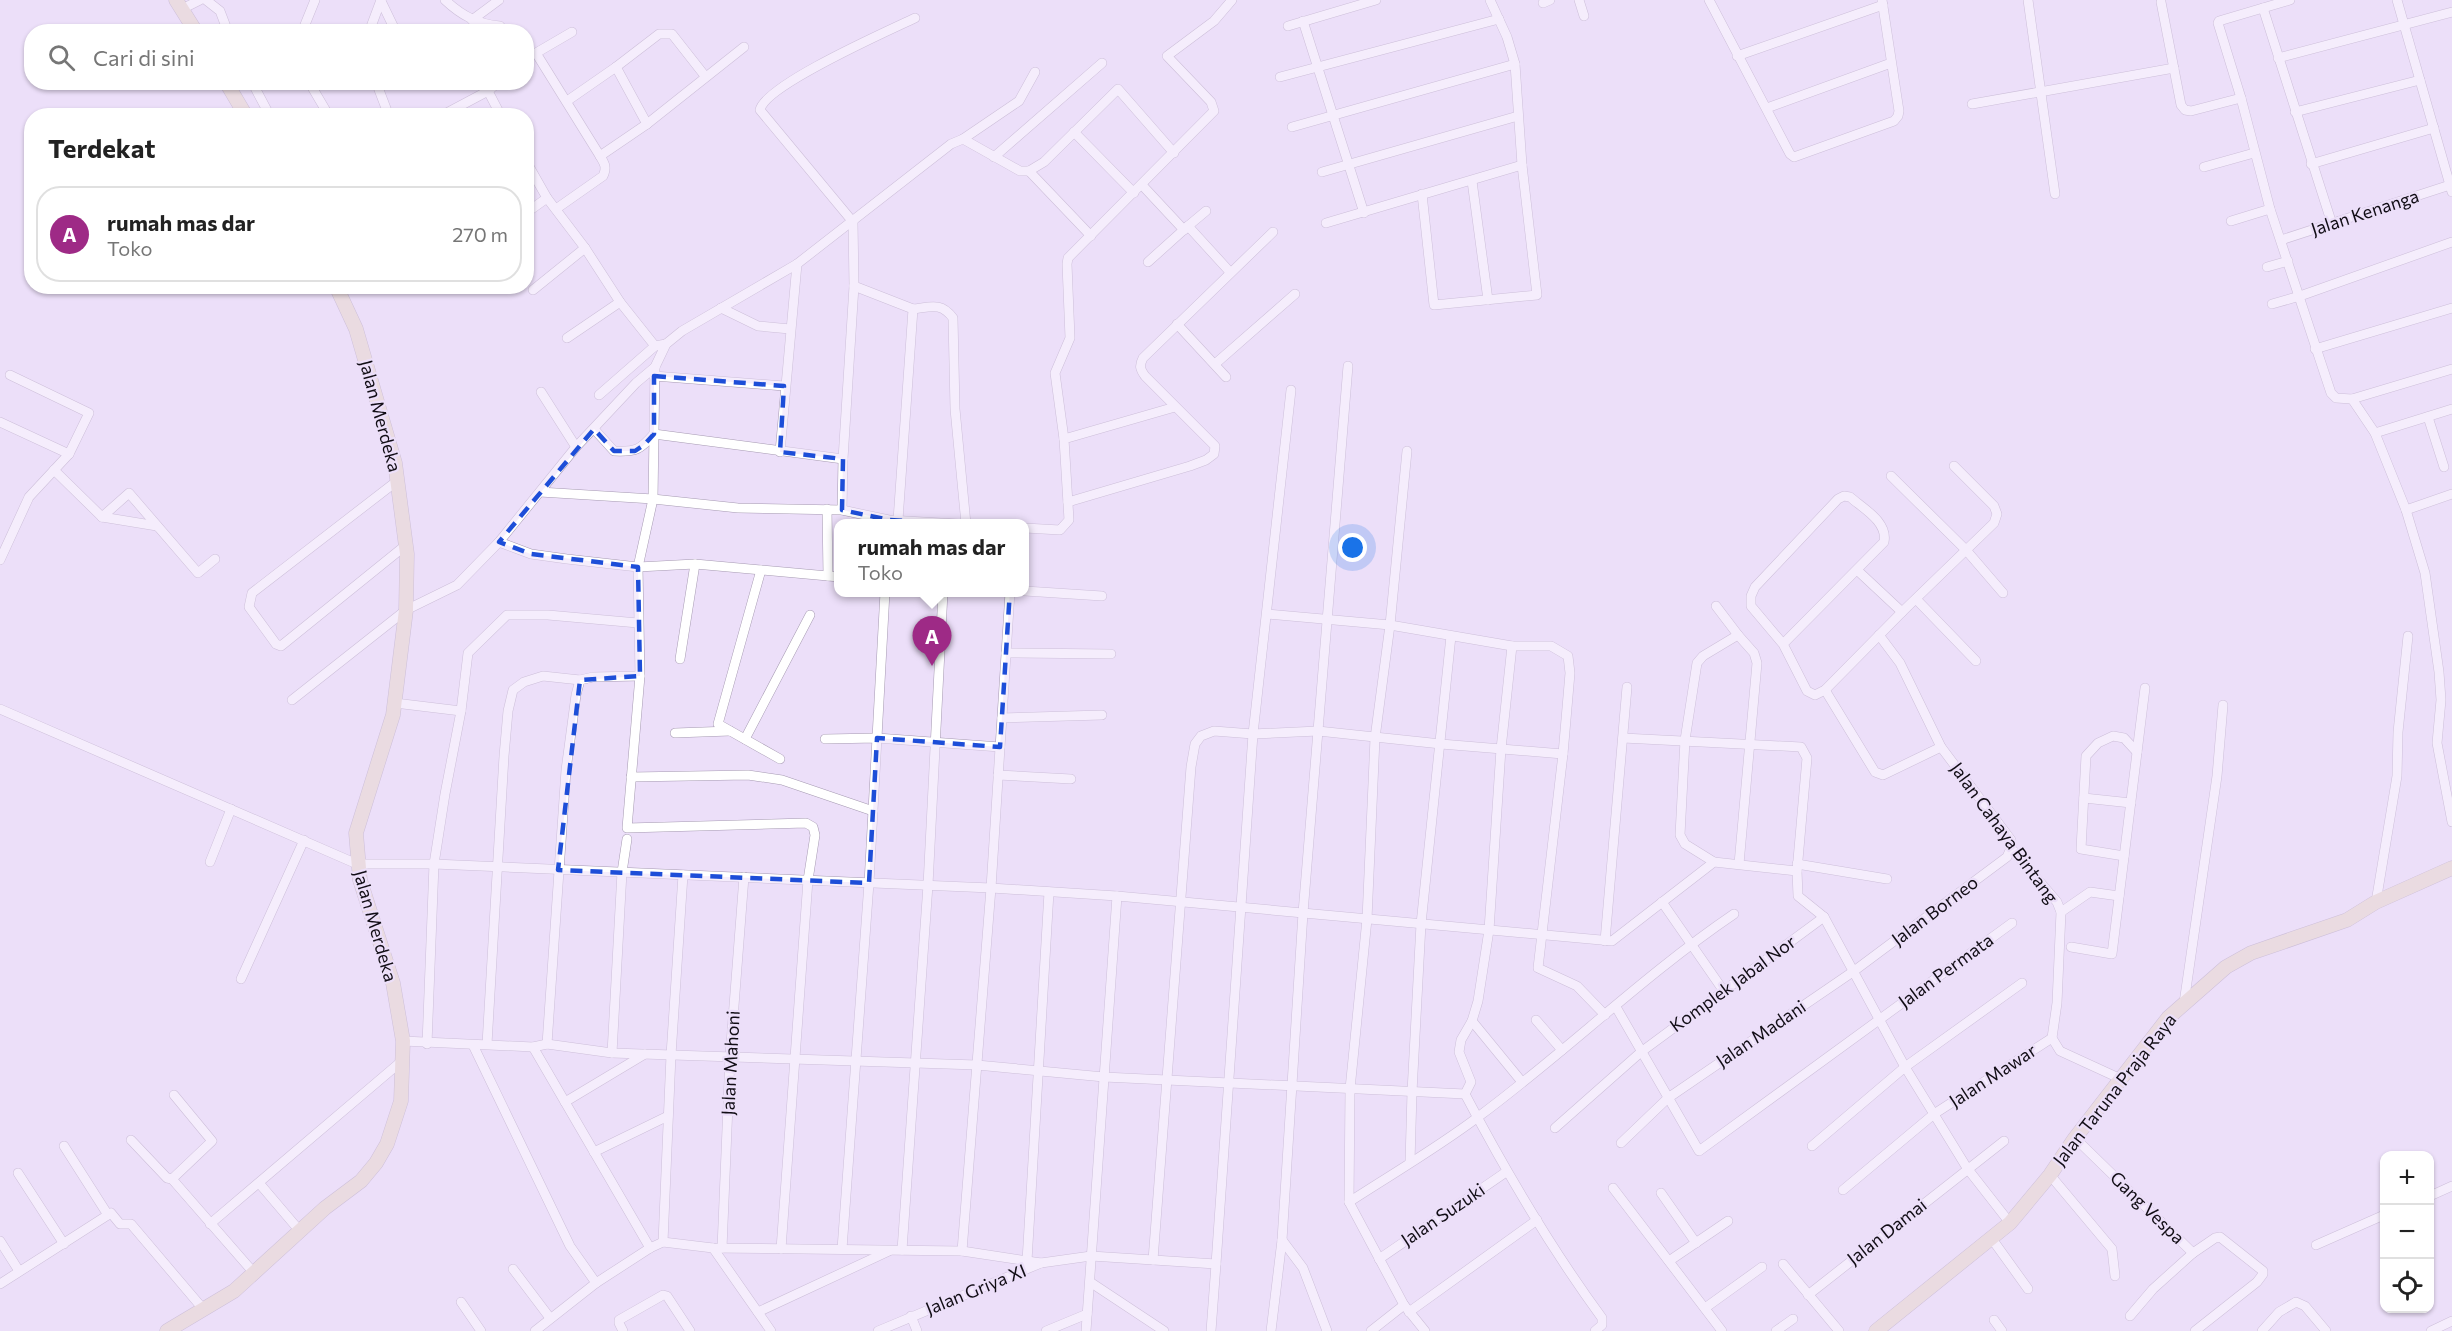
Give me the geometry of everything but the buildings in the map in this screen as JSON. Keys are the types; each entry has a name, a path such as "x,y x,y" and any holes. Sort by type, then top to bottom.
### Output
{"street":[{"path":"191,24 179,5 200,0"},
{"path":"206,0 220,12 225,24"},
{"path":"305,24 315,0"},
{"path":"372,24 381,0"},
{"path":"381,0 392,24"},
{"path":"445,0 458,12 483,24"},
{"path":"472,20 499,0"},
{"path":"1029,528 1060,530 1069,520 1064,439 1055,373 1070,338 1067,264 1071,255 1214,111 1211,102 1167,56 1214,21 1232,0"},
{"path":"1288,26 1376,0"},
{"path":"1422,194 1434,305 1537,295 1522,165 1515,64 1490,0"},
{"path":"1579,0 1584,16"},
{"path":"1709,0 1737,56 1790,154 1794,157 1894,121 1899,111 1883,2 1737,56"},
{"path":"2028,0 2055,194"},
{"path":"2290,0 2218,22 2270,209 2331,393 2336,398 2352,399 2452,369"},
{"path":"2397,0 2451,189"},
{"path":"2161,2 2181,105 2185,110 2191,111 2241,98"},
{"path":"2263,8 2332,224"},
{"path":"2278,58 2452,12"},
{"path":"842,510 854,286 853,222 765,118 760,110 761,103 804,73 915,18"},
{"path":"1280,77 1499,19"},
{"path":"1304,21 1364,213"},
{"path":"556,209 603,176 605,165 536,53 572,32"},
{"path":"567,101 659,34 672,34 705,76"},
{"path":"600,156 647,124 744,47"},
{"path":"994,157 1102,63"},
{"path":"1767,108 1891,63"},
{"path":"1292,127 1515,64"},
{"path":"616,67 647,124"},
{"path":"1972,104 2174,68"},
{"path":"599,395 655,346 666,344 721,308 797,264 853,222 896,184 951,144 963,139 1019,101 1035,72"},
{"path":"2295,112 2420,80"},
{"path":"963,139 1020,171 1029,171 1044,162 1118,89 1174,153"},
{"path":"231,90 241,108"},
{"path":"256,90 266,108"},
{"path":"314,90 324,108"},
{"path":"379,90 386,108"},
{"path":"456,108 488,91 497,108"},
{"path":"1322,172 1518,116"},
{"path":"2311,164 2434,128"},
{"path":"1074,132 1134,193"},
{"path":"2204,167 2254,153"},
{"path":"1326,223 1522,165"},
{"path":"1029,171 1091,236"},
{"path":"534,176 620,302 655,346"},
{"path":"1473,181 1488,300"},
{"path":"1142,185 1230,272"},
{"name":"Jalan Kenanga","path":"2281,240 2451,189"},
{"path":"534,207 547,198"},
{"path":"2231,221 2270,209"},
{"path":"1148,262 1206,211"},
{"path":"1068,502 1190,466 1214,454 1215,446 1145,376 1140,369 1140,363 1177,324 1273,232"},
{"path":"2272,304 2452,242"},
{"path":"534,288 585,248"},
{"path":"2267,267 2288,261"},
{"path":"780,452 784,386 797,264"},
{"path":"854,286 913,309 940,305 953,318 955,409 966,519"},
{"name":"Jalan Merdeka","path":"167,1331 234,1291 299,1230 361,1181 376,1163 387,1144 401,1101 403,1041 393,983 360,880 356,833 387,736 395,703 405,610 406,545 395,463 356,329 340,294"},
{"path":"1215,364 1295,294"},
{"path":"567,338 620,302"},
{"path":"721,308 758,326 790,329"},
{"path":"892,519 913,309"},
{"path":"2316,349 2452,309"},
{"path":"1177,324 1226,377"},
{"path":"666,344 655,371 653,499 638,567 640,676 627,828 806,823 813,827 815,835 807,880 781,1249"},
{"path":"1271,1331 1282,1240 1303,913 1348,366"},
{"path":"292,700 405,610 457,585 499,542 576,447 636,383 655,371 784,386"},
{"path":"0,560 29,497 69,454 89,413 10,375"},
{"path":"1210,1331 1253,734 1291,390"},
{"path":"541,392 576,447"},
{"path":"2352,399 2375,433 2406,510 2425,573 2436,640 2441,700 2438,743 2452,822"},
{"path":"1064,439 1175,407"},
{"path":"2375,433 2452,409"},
{"path":"2428,417 2444,467"},
{"path":"0,422 69,454"},
{"path":"594,429 614,451 635,451 654,434"},
{"path":"654,434 843,459"},
{"path":"1407,452 1390,625 1375,738 1367,919 1350,1089 1349,1202 1407,1308 1425,1331"},
{"path":"1783,644 1884,542 1885,535 1882,525 1850,497 1844,496 1838,499 1755,587 1750,596 1751,606 1783,644 1807,691 1815,695 1825,690 1994,523 1997,514 1994,506 1954,466"},
{"path":"54,470 102,517 157,526"},
{"path":"1891,476 1966,550 2003,592"},
{"path":"397,481 252,594 249,607 276,644 281,646 406,545"},
{"path":"540,492 653,499 738,508 842,510 883,519"},
{"path":"102,517 129,494 198,573 215,560"},
{"path":"2406,510 2452,494"},
{"path":"827,509 828,576"},
{"path":"499,542 531,554 638,567 695,564 834,577"},
{"path":"680,659 695,564"},
{"path":"761,570 718,724 780,759"},
{"path":"1857,570 1902,612"},
{"path":"1029,591 1102,596"},
{"path":"842,1249 869,883 885,597"},
{"path":"897,1250 917,1063 943,597"},
{"path":"962,1251 991,888 1010,597"},
{"path":"1916,599 1976,661"},
{"path":"1716,606 1754,653 1757,663 1739,864"},
{"path":"1267,614 1390,625 1512,646 1551,646 1568,656 1570,673 1563,754 1538,968 1577,986 1605,1015"},
{"path":"427,1044 434,864 461,711 468,653 507,615 548,615 638,622"},
{"path":"745,739 810,615"},
{"path":"1738,635 1703,656 1697,663 1685,740 1680,835 1685,844 1714,862 1797,868 1887,879"},
{"name":"Jalan Cahaya Bintang","path":"1880,635 1900,663 1941,747 2011,840 2012,848 2057,902 2061,912 2057,1003 2052,1038"},
{"path":"1410,1162 1421,924 1441,744 1450,636"},
{"path":"2376,902 2397,776 2398,732 2408,636"},
{"path":"1465,1094 1471,1082 1459,1052 1461,1040 1472,1021 1489,930 1501,749 1512,646"},
{"path":"1006,653 1111,654"},
{"path":"487,1044 504,756 508,711 513,690 524,681 543,676 580,680 593,677 640,676"},
{"path":"547,1044 566,770 580,680"},
{"path":"1605,941 1627,687"},
{"path":"2071,947 2112,954 2145,688"},
{"path":"1825,690 1875,772 1883,775 1941,747"},
{"path":"395,703 461,711"},
{"path":"2184,1003 2217,776 2223,705"},
{"path":"0,709 357,864 434,864 991,888 1117,896 1612,941 1714,862"},
{"path":"1002,718 1102,715"},
{"path":"675,733 731,731"},
{"path":"1154,1260 1180,902 1195,744 1201,736 1214,731 1253,734 1318,731 1563,754"},
{"path":"2124,856 2081,849 2086,756 2098,743 2113,736 2124,738 2137,752"},
{"path":"825,739 877,738 1000,747"},
{"path":"1623,738 1801,747 1807,758 1797,868 1798,896 1824,917 1905,1067 1967,1168 2010,1223"},
{"path":"631,777 748,775 782,780 873,811"},
{"path":"998,775 1071,779"},
{"path":"2084,798 2131,803"},
{"path":"210,862 231,808"},
{"path":"612,1053 622,872 627,839"},
{"path":"241,979 304,840"},
{"name":"Jalan Borneo","path":"1854,971 2007,857 2012,848"},
{"name":"Jalan Taruna Praja Raya","path":"1876,1331 2010,1223 2050,1175 2075,1138 2168,1018 2238,959 2347,920 2376,902 2452,868"},
{"path":"663,1242 671,1055 683,875"},
{"name":"Jalan Mahoni","path":"717,1248 744,877"},
{"path":"1027,1261 1049,892"},
{"path":"2061,912 2090,892 2119,896"},
{"path":"1086,1331 1117,896"},
{"path":"1662,902 1724,990"},
{"path":"1349,1202 1478,1118 1616,1007 1691,943 1734,914"},
{"name":"Komplek Jabal Nor","path":"1555,1128 1641,1052 1824,917"},
{"name":"Jalan Permata","path":"1668,1098 1699,1151 2012,923"},
{"name":"Jalan Madani","path":"1621,1143 1668,1098 1854,971"},
{"path":"1812,1146 1905,1067 2022,983"},
{"path":"1616,1007 1668,1098"},
{"path":"1536,1020 1562,1050"},
{"path":"1472,1021 1522,1082"},
{"path":"2052,1038 2060,1051 2121,1079"},
{"name":"Jalan Mawar","path":"1842,1190 1934,1114 2052,1038"},
{"path":"403,1041 427,1044 533,1047 547,1044 612,1053 977,1065 1104,1077 1465,1094"},
{"path":"472,1044 570,1246 596,1283"},
{"path":"533,1047 650,1248"},
{"path":"565,1102 645,1054"},
{"path":"210,1224 403,1060"},
{"path":"1465,1094 1506,1172 1570,1273 1602,1318 1602,1325 1597,1330"},
{"path":"172,1179 212,1141 174,1095"},
{"path":"594,1152 668,1116"},
{"name":"Gang Vespa","path":"2075,1138 2193,1253 2220,1237 2263,1271 2264,1274 2195,1331"},
{"path":"131,1140 167,1178 172,1179 254,1273"},
{"name":"Jalan Damai","path":"1808,1295 2004,1141"},
{"path":"64,1146 108,1215"},
{"name":"Jalan Suzuki","path":"1379,1259 1506,1172"},
{"path":"18,1173 64,1244"},
{"path":"2050,1175 2112,1249 2115,1276"},
{"path":"259,1183 299,1230"},
{"path":"2434,1194 2452,1186"},
{"path":"1613,1188 1722,1331"},
{"path":"1661,1193 1696,1243"},
{"path":"0,1284 111,1213 120,1224 130,1223 204,1310"},
{"path":"2316,1245 2380,1217"},
{"path":"1371,1331 1537,1220"},
{"path":"1669,1261 1728,1221"},
{"path":"1992,1239 2028,1289"},
{"path":"1282,1240 1303,1268 1327,1331"},
{"path":"0,1241 19,1271"},
{"path":"535,1331 596,1283 663,1242 717,1248 962,1251 1041,1263 1091,1256 1216,1264"},
{"path":"717,1248 771,1331"},
{"path":"758,1312 897,1250"},
{"path":"2130,1316 2153,1289 2193,1253"},
{"name":"Jalan Griya XI","path":"878,1331 1041,1263"},
{"path":"1783,1264 1839,1331"},
{"path":"1705,1308 1762,1267"},
{"path":"513,1269 550,1318"},
{"path":"1090,1282 1164,1331"},
{"path":"623,1331 619,1320 663,1295 667,1296 690,1331"},
{"path":"461,1302 481,1331"},
{"path":"2262,1331 2279,1312 2296,1302 2305,1306 2326,1331"},
{"path":"1046,1331 1087,1314"},
{"path":"911,1316 917,1331"},
{"path":"1776,1331 1793,1318"},
{"path":"1994,1320 2002,1331"},
{"path":"2431,1331 2452,1321"}],"highlighted area":[{"path":"654,376 784,386 780,452 843,459 842,510 889,520 1014,527 1000,747 877,738 869,883 558,870 580,680 640,676 638,567 531,554 499,542 594,429 614,451 635,451 644,445 654,434"}],"place":[{"name":"rumah mas dar","path":"932,666"}]}
